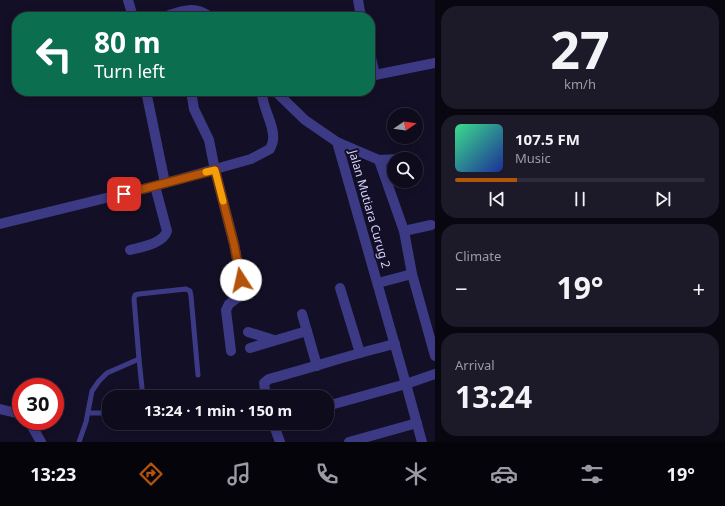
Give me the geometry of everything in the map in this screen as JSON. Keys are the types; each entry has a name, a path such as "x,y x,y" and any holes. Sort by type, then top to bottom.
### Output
{"street":[{"path":"128,0 132,12"},
{"path":"358,0 361,12"},
{"path":"180,12 191,9 202,12"},
{"path":"375,76 435,63"},
{"path":"147,96 165,183"},
{"path":"192,96 194,109 209,140 234,244 241,287 236,299 229,304 226,310 230,351"},
{"path":"0,224 155,186 251,160 270,149 273,140 273,133 262,96"},
{"path":"280,96 305,120 338,142 379,160 387,160"},
{"name":"Jalan Mutiara Curug 2","path":"338,142 422,442"},
{"name":"Jalan Mutiara Curug 2","path":"379,160 404,232 412,274 435,356"},
{"path":"130,250 160,240 165,236 167,231 155,186"},
{"path":"404,232 431,225"},
{"name":"Jalan Mutiara Curug 2","path":"378,283 412,274"},
{"path":"340,288 360,352"},
{"path":"302,314 317,366"},
{"path":"250,348 307,331"},
{"path":"248,332 274,340"},
{"path":"265,390 264,383 267,380 360,352 395,344"},
{"path":"334,404 406,384 435,374"},
{"path":"0,409 12,412"},
{"path":"349,442 383,437 417,423"},
{"path":"34,430 40,442"},
{"path":"276,430 280,442"}],"lane":[{"path":"142,390 134,299 135,295 186,289 190,291 198,375"},
{"path":"79,442 88,412 92,391 99,381 107,372 139,359"},
{"path":"88,412 102,413"}],"slow traffic":[{"path":"206,172 215,170 223,201"}],"route":[{"path":"124,194 215,170 234,244 241,280"}]}
